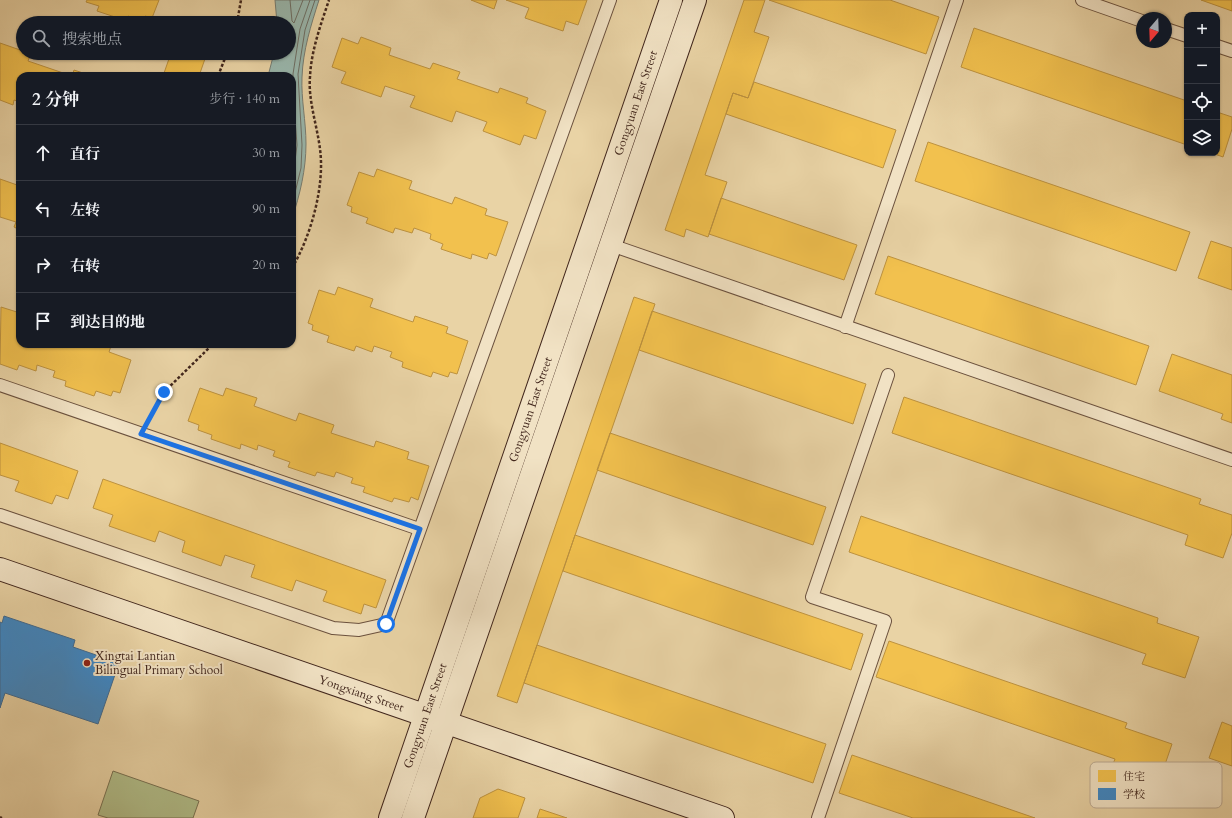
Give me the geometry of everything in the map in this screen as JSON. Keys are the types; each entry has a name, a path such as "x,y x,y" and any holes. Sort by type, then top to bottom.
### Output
{"street":[{"name":"Gongyuan East Street","path":"390,818 671,0"},
{"name":"Gongyuan East Street","path":"413,818 695,0"},
{"name":"Yongxiang Street","path":"0,569 723,818"}],"lane":[{"path":"0,515 333,628 359,630 386,624 610,0"},
{"path":"845,327 957,0"},
{"path":"1082,0 1136,18"},
{"path":"1172,31 1184,35"},
{"path":"1220,47 1232,51"},
{"path":"611,245 1232,460"},
{"path":"818,818 885,621 812,596 888,375"},
{"path":"0,385 420,529"}],"path":[{"path":"239,16 242,0"},
{"path":"296,259 307,234 320,190 321,150 310,77 316,43 329,0"},
{"path":"220,72 224,60"},
{"path":"141,434 164,392 209,348"}],"green space":[{"path":"113,771 199,801 193,818 108,818 98,815"}],"water":[{"path":"275,0 319,0 304,57 302,85 306,153 302,182 296,206 296,72 269,72 272,60 296,60 296,16 276,16"}],"building: 住宅":[{"path":"87,0 159,0 153,16 112,16 97,11 99,6 86,2"},
{"path":"471,0 497,0 494,9"},
{"path":"506,0 587,0 578,25 566,21 563,31 525,18 529,8"},
{"path":"744,0 765,0 754,32 769,37 748,98 733,93 705,175 727,182 708,237 686,229 684,237 665,230"},
{"path":"769,0 890,0 939,17 926,54"},
{"path":"1201,0 1232,0 1232,11"},
{"path":"974,28 1184,100 1184,144 961,67"},
{"path":"361,37 391,48 389,55 430,69 433,63 460,72 457,79 498,93 500,88 528,98 526,103 546,111 536,139 524,135 520,145 483,131 487,122 456,111 452,122 410,107 415,96 385,86 381,97 341,83 346,72 332,67 342,38 358,44"},
{"path":"0,43 16,49 16,60 28,60 60,72 16,72 16,101 14,100 13,105 0,100"},
{"path":"169,60 205,60 200,72 164,72"},
{"path":"754,82 896,130 883,168 726,114 733,93 748,98"},
{"path":"1220,113 1232,117 1232,129 1223,157 1220,156"},
{"path":"928,142 1190,232 1176,271 915,181"},
{"path":"377,169 412,181 409,189 452,204 455,197 487,209 485,215 508,222 496,256 489,253 487,259 472,254 471,259 441,249 443,244 430,239 431,234 414,228 412,233 395,228 393,233 366,223 368,218 351,212 352,207 347,205 359,172 374,177"},
{"path":"0,179 16,185 16,222 0,217"},
{"path":"721,198 857,245 844,280 709,234"},
{"path":"1211,241 1232,248 1232,290 1198,278"},
{"path":"888,256 1149,346 1136,385 875,294"},
{"path":"338,287 373,299 370,307 413,322 415,316 448,327 446,333 468,341 457,374 450,372 448,377 433,372 431,377 402,367 403,362 390,357 392,352 374,346 372,352 356,346 354,351 327,342 329,336 312,330 313,325 308,323 319,290 335,295"},
{"path":"634,297 655,304 517,703 497,696"},
{"path":"1,307 16,312 16,348 110,348 109,352 131,360 120,393 113,391 111,396 96,391 94,396 65,386 66,381 53,377 55,371 37,365 36,371 19,365 17,370 0,364"},
{"path":"652,311 866,384 853,424 639,350"},
{"path":"1172,354 1232,375 1232,423 1221,419 1223,414 1159,391"},
{"path":"200,388 223,396 226,388 257,398 254,406 296,421 299,413 334,425 331,433 374,447 376,441 409,452 407,459 429,466 418,500 411,497 409,502 394,498 392,502 363,492 365,487 351,483 353,478 336,472 334,477 317,472 315,476 288,467 290,462 273,456 275,451 258,445 257,450 241,444 240,449 211,439 212,435 198,430 199,425 188,421"},
{"path":"904,397 1201,499 1199,504 1232,515 1232,533 1223,558 1185,545 1188,535 892,433"},
{"path":"610,433 826,507 813,545 597,470"},
{"path":"0,443 78,471 68,499 56,495 52,504 15,491 19,481 0,475"},
{"path":"103,479 386,580 376,608 364,604 361,614 323,601 327,591 296,580 292,591 251,577 255,565 225,555 221,566 182,552 185,541 159,531 155,542 109,526 113,515 93,508"},
{"path":"861,516 1158,618 1157,623 1199,637 1185,678 1142,664 1146,654 849,552"},
{"path":"575,535 863,634 851,670 563,571"},
{"path":"889,641 1127,723 1125,728 1172,744 1166,762 1114,762 1115,759 876,677"},
{"path":"537,645 826,744 813,783 524,683"},
{"path":"1222,722 1232,726 1232,766 1209,758"},
{"path":"852,755 1035,818 913,818 839,793"},
{"path":"498,789 525,798 518,818 473,818 480,798"},
{"path":"540,809 567,818 537,818"}],"building: 学校":[{"path":"4,616 75,640 73,647 119,663 98,724 5,693 0,708 0,622 2,623"}],"place":[{"name":"Xingtai Lantian Bilingual Primary School","path":"87,663"}],"route":[{"path":"164,392 141,434 420,529 386,624"}]}
